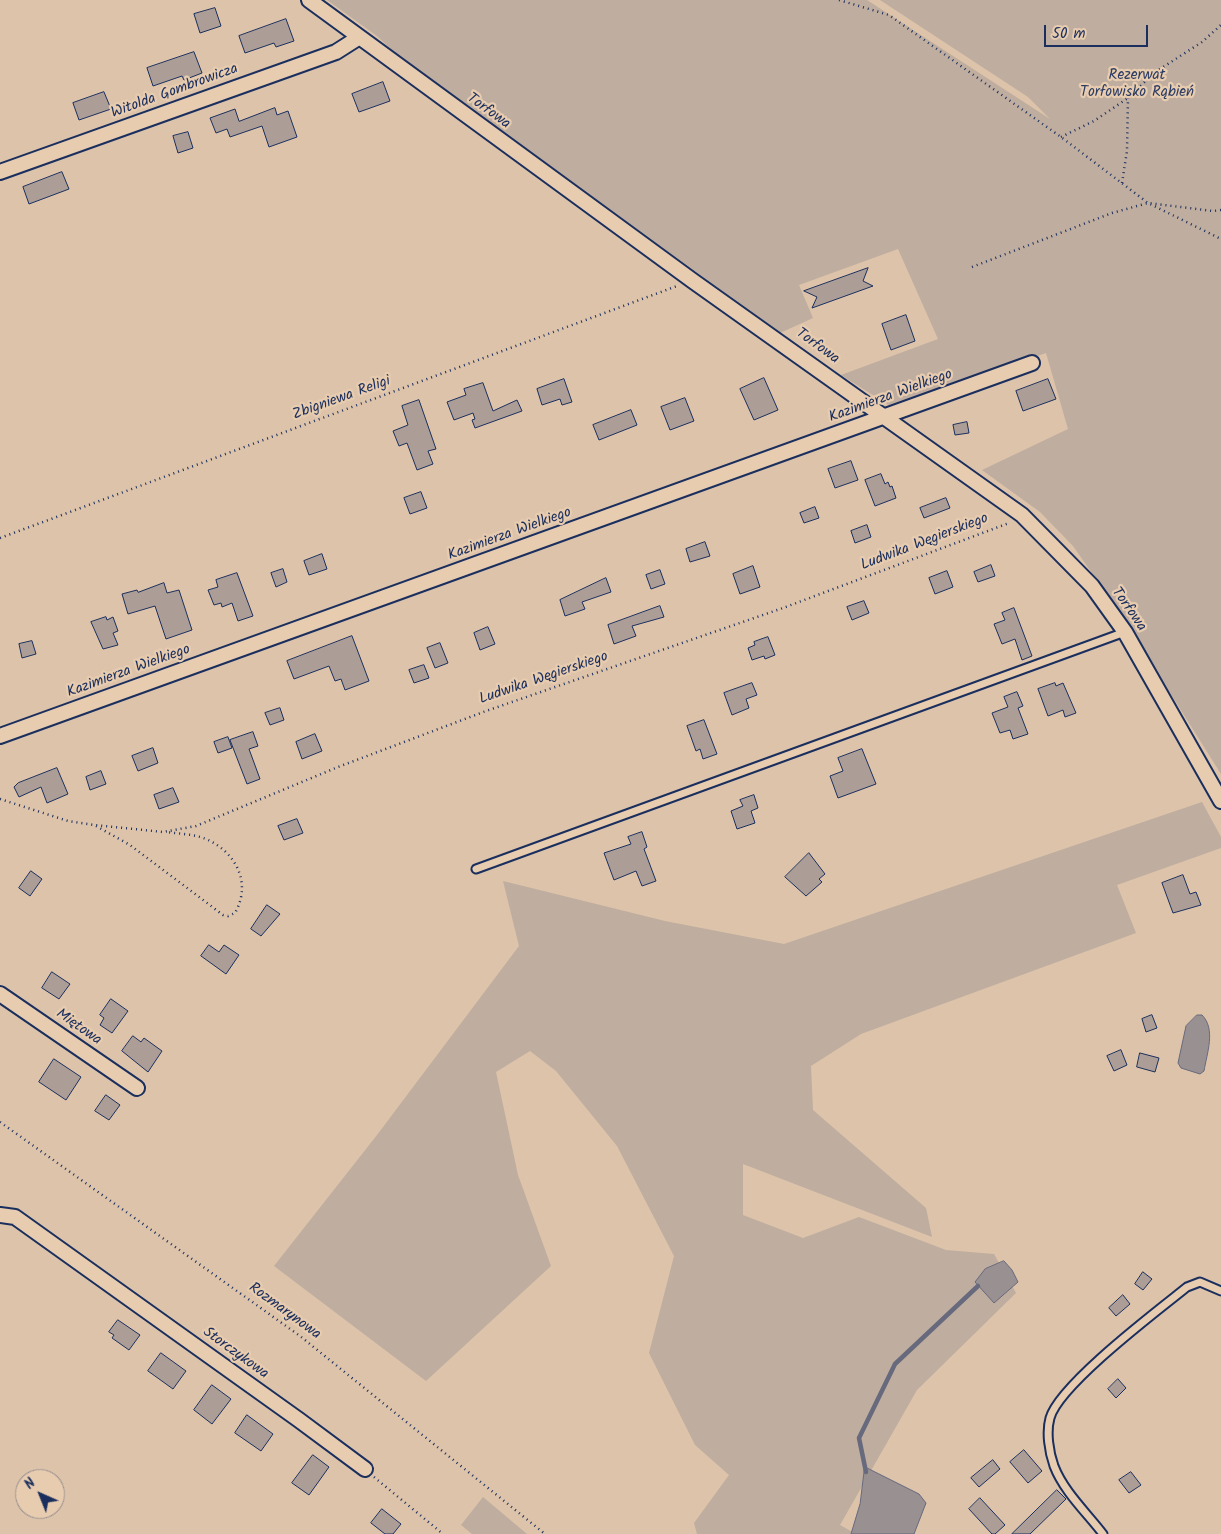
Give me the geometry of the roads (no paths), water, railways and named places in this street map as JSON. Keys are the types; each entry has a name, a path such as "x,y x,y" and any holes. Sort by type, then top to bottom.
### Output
{"street":[{"name":"Torfowa","path":"309,0 358,38 693,281 1022,515 1092,586 1125,632 1221,801"},
{"name":"Witolda Gombrowicza","path":"0,172 336,52 358,38"},
{"name":"Kazimierza Wielkiego","path":"0,736 1032,364"},
{"name":"Miętowa","path":"0,994 137,1088"},
{"name":"Storczykowa","path":"0,1215 16,1217 299,1420 365,1470"}],"lane":[{"path":"476,869 1125,632"},
{"path":"1103,1534 1061,1481 1054,1467 1050,1451 1050,1418 1058,1402 1071,1387 1108,1353 1187,1287 1200,1282 1221,1291"}],"waterway":[{"path":"866,1472 859,1438 895,1364 978,1286"}],"park label":[{"name":"Rezerwat Torfowisko Rąbień","path":"1137,84"}]}
